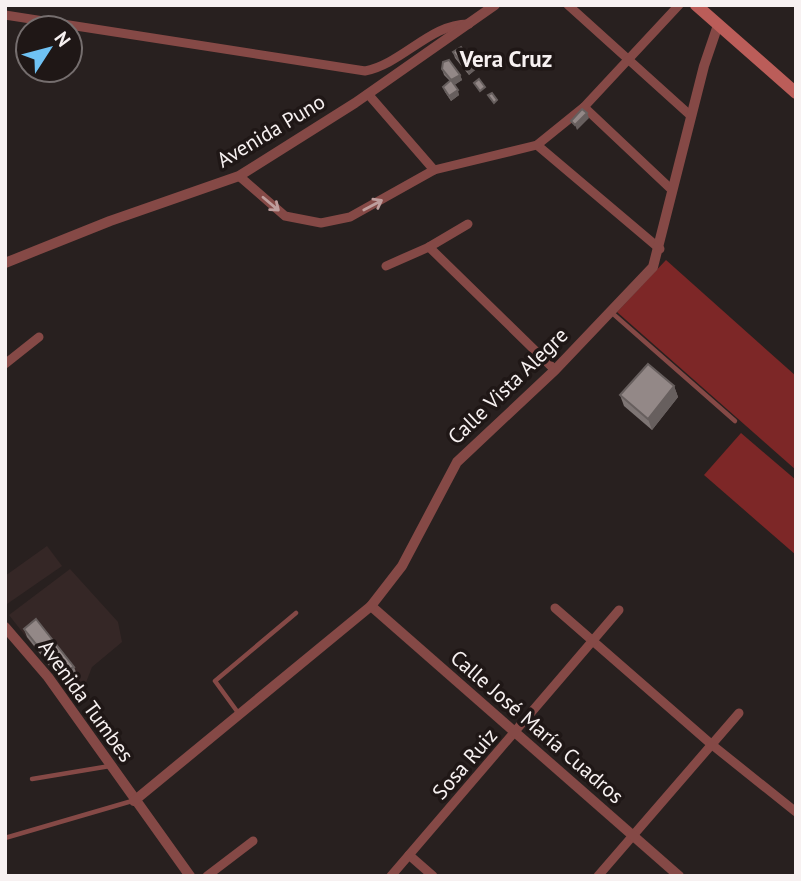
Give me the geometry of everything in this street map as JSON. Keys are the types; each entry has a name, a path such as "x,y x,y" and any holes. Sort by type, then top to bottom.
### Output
{"main road":[{"path":"696,5 796,93"}],"street":[{"name":"Avenida Puno","path":"5,263 110,221 239,176 368,94 495,5"},
{"path":"568,5 691,116"},
{"path":"239,176 285,216 309,223 337,222 435,170 537,145 584,107 679,5"},
{"path":"5,15 365,71 382,68 454,23 469,24"},
{"name":"Calle Vista Alegre","path":"134,800 370,606 402,566 457,462 555,370 653,267 660,249 691,116 718,25"},
{"path":"368,94 435,170"},
{"path":"584,107 672,190"},
{"path":"537,145 660,249"},
{"path":"386,265 429,247 468,224"},
{"path":"429,247 555,370"},
{"path":"5,364 39,337"},
{"name":"Calle José María Cuadros","path":"370,606 679,876"},
{"path":"555,608 712,744 796,812"},
{"name":"Sosa Ruiz","path":"391,876 619,610"},
{"name":"Avenida Tumbes","path":"5,627 48,677 190,876"},
{"path":"598,876 739,713"},
{"path":"207,876 253,841"},
{"path":"409,855 433,876"}],"lane":[{"path":"611,312 735,421"},
{"path":"239,714 215,681 296,613"},
{"path":"32,779 110,766"},
{"path":"5,838 134,800"}],"shaded area":[{"path":"666,260 796,376 796,470 617,312"},
{"path":"741,433 796,480 796,555 704,475"},
{"path":"47,546 62,566 7,604 5,576"},
{"path":"70,569 118,622 122,642 92,667 78,703 9,615"}],"building":[{"path":"461,47 473,65 467,70 453,52"},
{"path":"449,60 460,75 451,80 442,69 443,62"},
{"path":"479,79 485,87 480,91 474,83"},
{"path":"451,80 458,90 449,96 443,87"},
{"path":"492,93 497,100 494,103 488,95"},
{"path":"582,109 587,113 575,125 571,121"},
{"path":"648,364 674,386 648,419 620,395"},
{"path":"36,619 74,667 59,673 24,629"}],"district":[{"name":"Vera Cruz","path":"506,59"}]}
